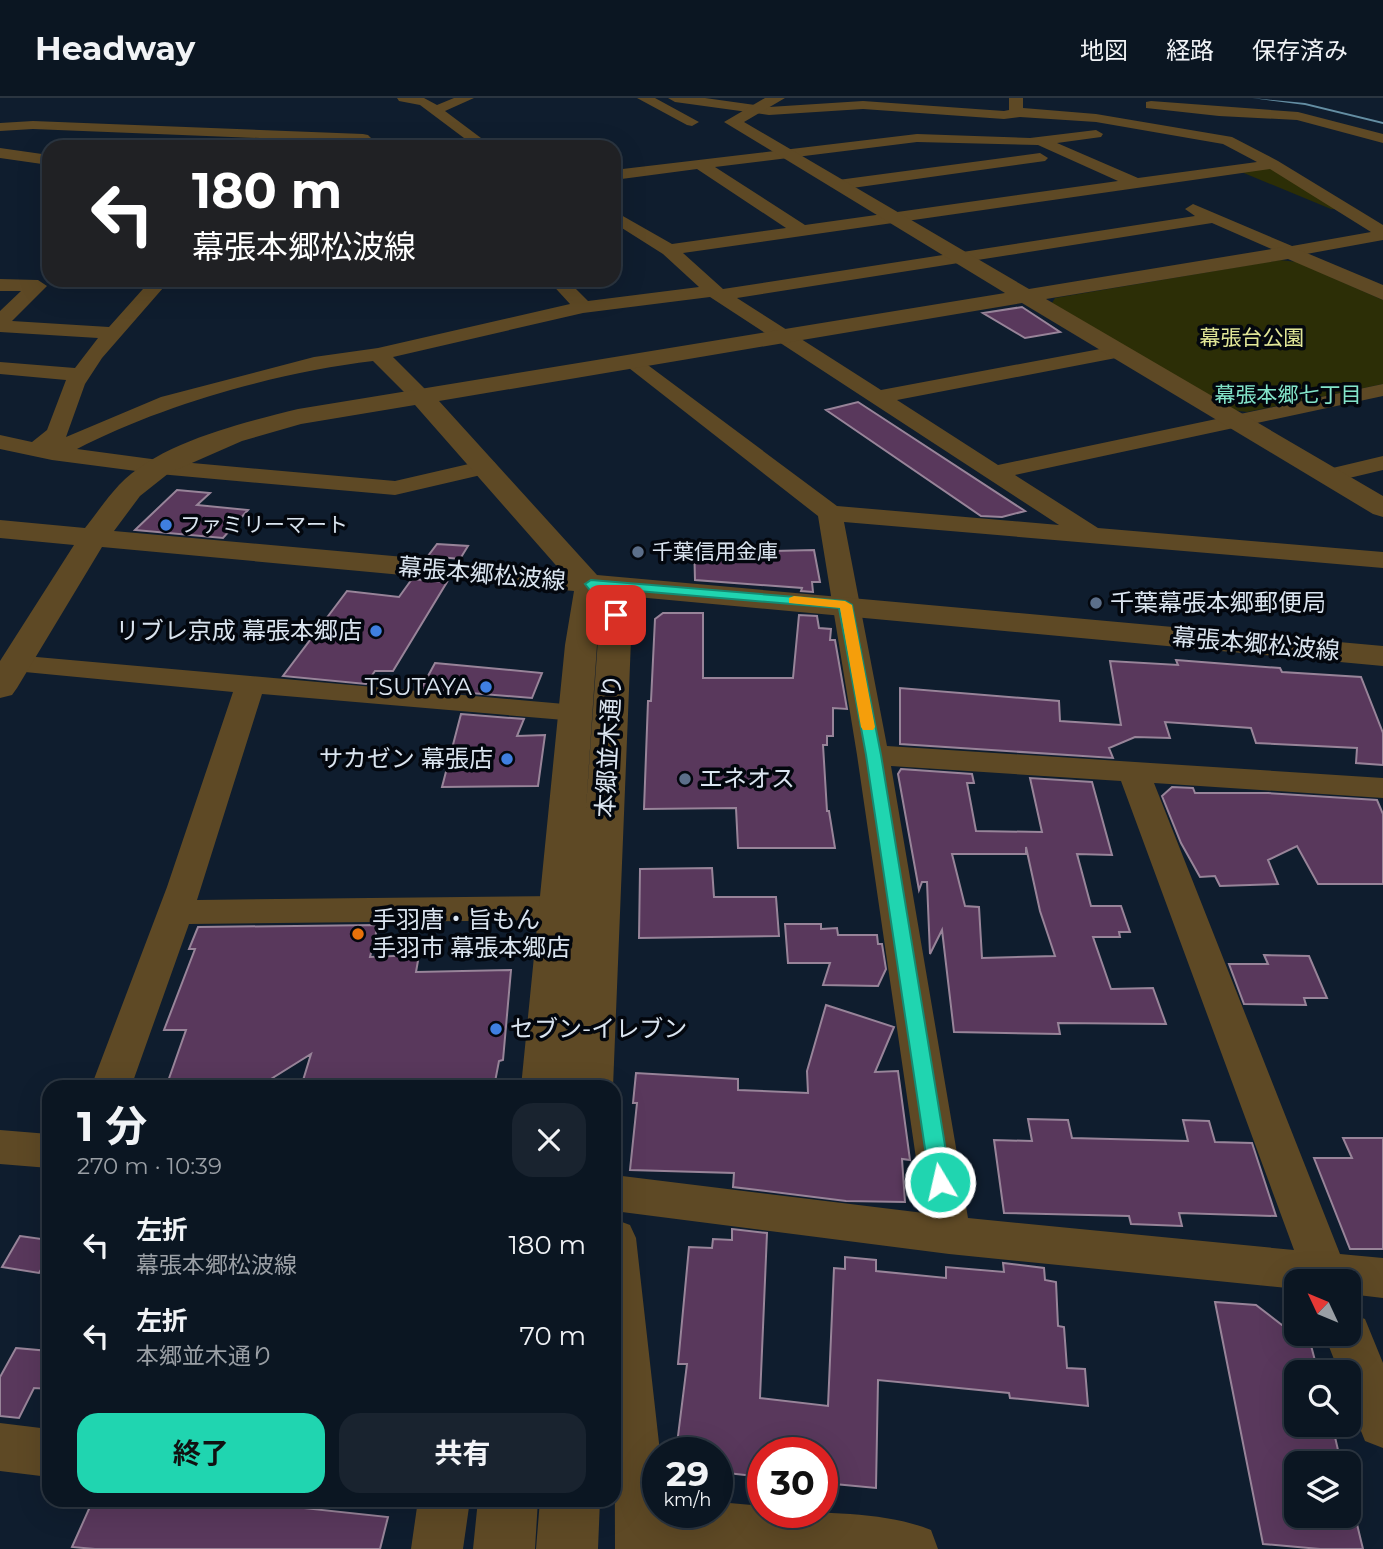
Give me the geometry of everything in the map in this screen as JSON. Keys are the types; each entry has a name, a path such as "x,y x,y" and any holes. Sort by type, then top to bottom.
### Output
{"street":[{"path":"404,98 424,102 476,140"},
{"path":"435,110 467,98"},
{"path":"675,98 753,110 863,106 939,108 1004,115 1016,105 1227,140 1273,164 1383,234"},
{"path":"655,100 697,125 720,123 777,98"},
{"path":"1137,104 1298,116 1383,139"},
{"path":"720,123 786,154 1383,508"},
{"path":"194,140 199,125"},
{"path":"0,127 199,125 365,140"},
{"path":"621,175 917,138 1040,141 1096,134"},
{"path":"1040,141 1161,195"},
{"path":"0,153 42,159"},
{"path":"838,185 1070,154"},
{"path":"669,250 1273,164"},
{"path":"701,165 803,231"},
{"path":"1182,204 1383,293"},
{"path":"45,451 169,402 321,361 378,354 583,307 716,293 1214,218"},
{"path":"621,220 669,250 716,293 780,336 1090,534"},
{"path":"576,712 250,685 7,676 92,539 130,489 159,467 233,435 298,417 1290,252 1383,234"},
{"path":"0,285 38,285 0,321"},
{"path":"45,451 57,433 80,375 155,287"},
{"path":"564,287 583,307"},
{"path":"0,326 114,332"},
{"path":"877,397 1116,352"},
{"path":"378,354 422,397 591,584"},
{"path":"631,361 830,513 1383,560"},
{"path":"0,368 80,375"},
{"path":"992,473 1383,390"},
{"path":"0,442 159,467 394,488 486,467"},
{"path":"1328,476 1383,463"},
{"path":"830,513 873,755 949,1235"},
{"name":"幕張本郷松波線","path":"0,529 1383,656"},
{"name":"本郷並木通り","path":"545,1080 584,622 591,584"},
{"name":"本郷並木通り","path":"590,1080 616,615 591,584"},
{"path":"114,1080 177,912 224,773 250,685"},
{"path":"873,755 1383,789"},
{"path":"1133,771 1323,1269"},
{"path":"177,912 559,908"},
{"path":"0,1147 42,1151"},
{"path":"621,1194 949,1235 1284,1272"},
{"path":"1362,1278 1383,1278"},
{"path":"621,1315 641,1534 912,1549"},
{"path":"1353,1346 1383,1425"},
{"path":"0,1447 42,1452"},
{"path":"437,1549 443,1507"},
{"path":"504,1549 507,1507"},
{"path":"567,1549 570,1507"}],"green space":[{"path":"1273,169 1337,209 1331,209 1239,171"},
{"name":"幕張台公園","path":"1280,260 1297,262 1383,300 1383,384 1247,412 1232,410 1052,303 1055,298"}],"building":[{"path":"1022,307 1060,332 1025,338 983,313"},
{"path":"858,402 1025,511 1002,517 981,516 826,410"},
{"path":"177,490 210,493 197,505 248,510 223,538 135,530"},
{"path":"694,542 729,543 730,552 814,550 820,582 812,582 813,592 801,591 802,588 695,580"},
{"path":"437,544 468,546 460,559 428,556"},
{"path":"412,579 447,582 393,671 375,671 366,684 283,676 347,591 399,597"},
{"path":"663,613 703,613 703,678 793,678 799,615 817,616 819,628 831,629 830,640 835,640 847,709 833,708 833,736 827,736 827,745 823,745 827,811 835,848 738,848 736,808 644,809 648,701 651,701 655,619"},
{"path":"1176,660 1280,668 1282,672 1361,677 1383,733 1383,765 1356,763 1357,748 1256,743 1251,728 1165,722 1170,738 1135,737 1109,748 1113,758 900,744 900,688 1059,701 1060,721 1121,725 1110,661 1178,665"},
{"path":"435,663 542,673 532,698 421,689"},
{"path":"461,714 524,719 517,736 545,735 538,786 442,787"},
{"path":"901,769 972,774 974,783 967,783 976,831 1042,832 1030,778 1092,782 1112,855 1077,854 1091,906 1121,906 1130,932 1119,932 1120,937 1093,937 1111,989 1153,988 1166,1024 1058,1023 1060,1034 954,1032 942,930 930,954 927,882 922,882 919,890 898,774","holes":["1026,847 1040,911 1055,956 982,958 979,907 965,906 952,854 1026,854"]},
{"path":"1172,787 1193,788 1195,793 1268,793 1377,800 1383,814 1383,884 1318,884 1297,846 1268,860 1278,884 1220,886 1215,876 1200,877 1181,843 1162,796"},
{"path":"712,868 714,897 776,897 779,936 639,938 640,869"},
{"path":"785,924 821,924 821,929 837,928 838,935 877,935 878,944 882,944 886,969 878,986 823,985 830,963 788,963"},
{"path":"378,925 370,957 419,955 416,972 511,970 503,1060 499,1061 495,1080 303,1080 311,1054 269,1080 168,1080 186,1030 164,1030 195,949 189,949 198,927"},
{"path":"1264,955 1309,956 1327,998 1304,998 1306,1005 1244,1004 1229,964 1268,964"},
{"path":"826,1005 894,1027 875,1072 898,1071 910,1160 902,1159 905,1202 846,1201 733,1187 734,1173 630,1170 637,1103 633,1103 636,1073 738,1079 738,1090 808,1093 807,1071"},
{"path":"1028,1119 1068,1120 1072,1138 1188,1141 1183,1120 1209,1121 1215,1142 1252,1143 1276,1216 1179,1213 1182,1226 1131,1224 1129,1216 1004,1213 994,1140 1032,1141"},
{"path":"1343,1138 1383,1138 1383,1249 1350,1249 1314,1158 1352,1158"},
{"path":"732,1229 767,1233 760,1398 828,1406 834,1268 845,1269 845,1257 876,1260 876,1271 946,1278 946,1267 1004,1272 1003,1263 1044,1268 1045,1280 1056,1282 1058,1326 1064,1327 1067,1368 1085,1369 1088,1406 1010,1398 1009,1393 878,1380 876,1488 838,1484 838,1437 747,1437 747,1475 733,1474 733,1437 678,1437 687,1364 678,1364 689,1247 712,1248 713,1239 732,1240"},
{"path":"20,1236 42,1239 42,1268 39,1273 2,1267"},
{"path":"1215,1302 1256,1305 1284,1325 1284,1346 1311,1346 1315,1360 1284,1360 1284,1437 1335,1437 1338,1451 1284,1451 1284,1528 1358,1528 1363,1549 1320,1549 1263,1544"},
{"path":"16,1348 42,1350 42,1389 34,1388 19,1418 0,1416 0,1377"},
{"path":"90,1507 294,1507 388,1517 380,1549 72,1547"}],"waterway":[{"path":"1254,98 1305,104 1383,123"}],"slow traffic":[{"path":"794,600 845,605 868,727"}],"place":[{"name":"ファミリーマート","path":"166,525"},
{"name":"千葉信用金庫","path":"638,552"},
{"name":"千葉幕張本郷郵便局","path":"1096,603"},
{"name":"リブレ京成 幕張本郷店","path":"376,631"},
{"name":"TSUTAYA","path":"486,687"},
{"name":"サカゼン 幕張店","path":"507,759"},
{"name":"エネオス","path":"685,779"},
{"name":"手羽唐・旨もん 手羽市 幕張本郷店","path":"358,934"},
{"name":"セブン-イレブン","path":"496,1029"}],"district":[{"name":"幕張本郷七丁目","path":"1288,395"}],"route":[{"path":"616,615 591,584 845,605 873,755 940,1182"}]}
